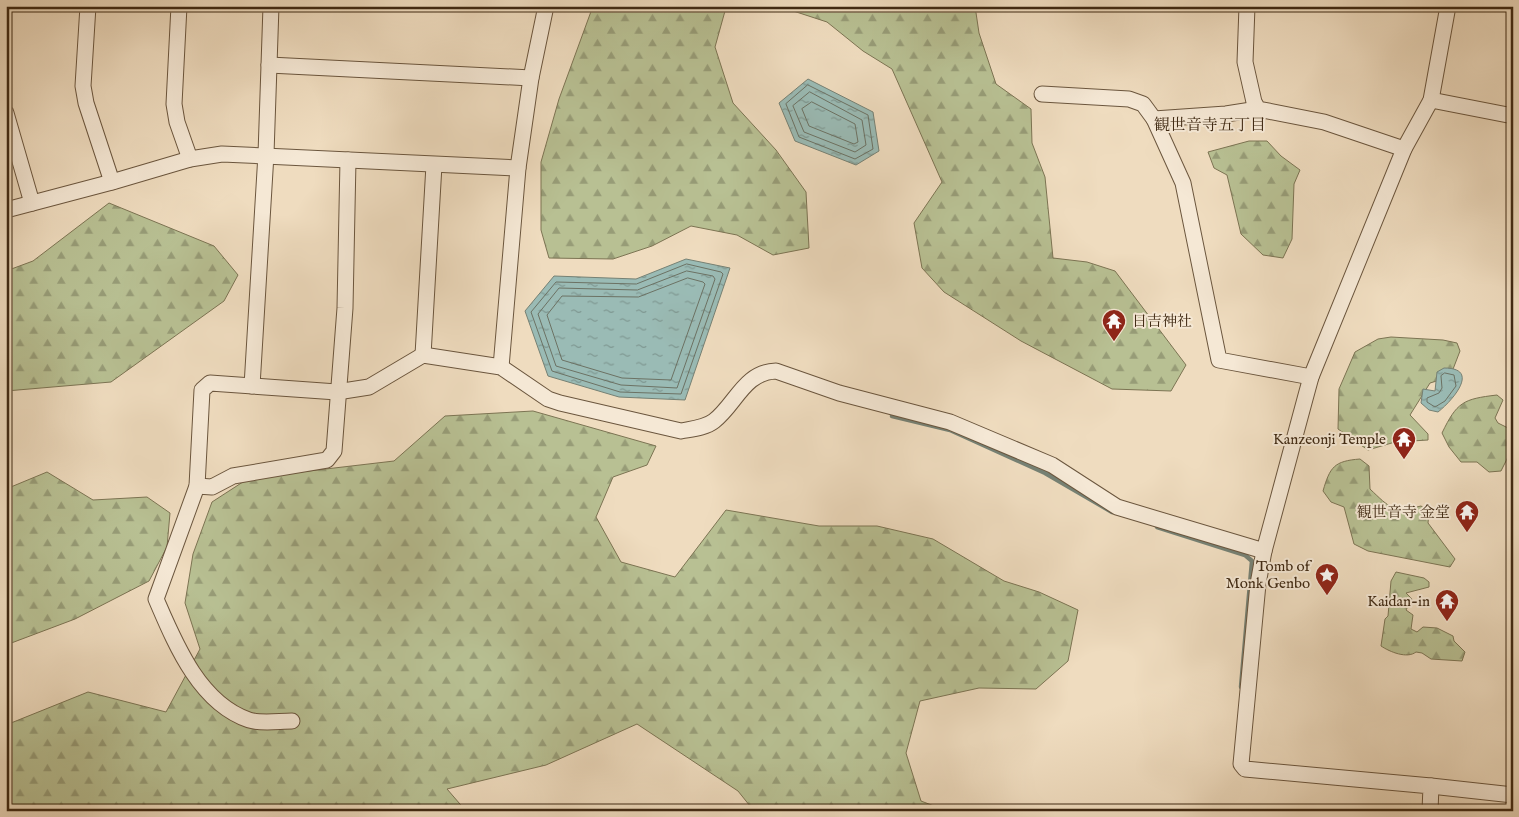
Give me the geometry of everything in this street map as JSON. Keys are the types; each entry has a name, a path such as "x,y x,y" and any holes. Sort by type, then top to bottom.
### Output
{"street":[{"path":"88,6 83,86 86,103 112,182"},
{"path":"179,6 174,104 177,122 190,159"},
{"path":"252,386 266,154 271,6"},
{"path":"501,367 518,168 531,78 546,6"},
{"path":"1247,6 1244,62 1254,102 1258,109"},
{"path":"1448,6 1431,100 1404,149 1311,377 1264,551 1258,584 1241,764 1245,769 1513,795"},
{"path":"269,65 531,78"},
{"path":"1042,94 1129,99 1143,104 1154,119 1183,183 1219,360 1311,377"},
{"path":"1431,100 1513,116"},
{"path":"1154,119 1226,114 1258,109 1324,122 1404,149"},
{"path":"6,113 32,203"},
{"path":"6,210 190,159 222,154 266,154 518,168"},
{"path":"197,486 212,487 233,476 327,460 334,451 337,392 345,308 348,160"},
{"path":"423,355 434,164"},
{"path":"292,721 250,720 225,708 187,667 156,599 197,486 202,390 210,383 337,392 369,387 423,355 501,367 554,401 681,431 700,428 714,421 753,378 766,371 776,371 839,393 950,422 1052,465 1117,507 1264,551"},
{"path":"1430,786 1430,811"}],"green space":[{"path":"593,6 736,6 725,11 715,47 733,103 776,150 806,192 809,248 773,255 737,235 691,226 652,246 613,259 549,258 541,230 541,162 559,99"},
{"path":"778,6 975,6 979,33 996,84 1031,109 1032,143 1045,177 1053,258 1087,262 1115,271 1186,365 1171,391 1112,389 1021,341 944,292 922,268 914,223 942,182 892,69 863,51 827,22"},
{"path":"1249,141 1267,141 1281,156 1300,170 1294,184 1292,239 1283,258 1263,255 1241,234 1227,175 1214,168 1208,152"},
{"path":"109,203 214,246 238,275 224,301 111,382 6,391 6,271 33,261"},
{"path":"1391,337 1443,340 1457,343 1460,351 1450,377 1430,383 1410,415 1428,434 1428,440 1395,442 1368,450 1338,429 1339,389 1355,352 1378,339"},
{"path":"1497,395 1503,400 1495,418 1498,423 1508,428 1513,447 1501,471 1489,472 1477,462 1461,462 1449,447 1442,433 1452,415 1462,404 1476,398"},
{"path":"533,411 656,446 647,465 613,477 596,517 621,562 675,577 726,510 819,526 877,526 933,539 1004,581 1039,592 1078,610 1068,661 1036,689 979,688 920,701 906,753 921,801 947,811 754,811 738,791 637,724 546,765 447,789 466,811 6,811 6,725 88,692 166,712 200,649 185,603 193,554 212,502 249,478 394,461 445,416"},
{"path":"1360,459 1369,466 1370,489 1382,501 1398,509 1421,506 1429,511 1428,523 1455,559 1450,567 1368,551 1354,544 1344,507 1331,502 1323,491 1328,476 1334,467 1344,461"},
{"path":"47,472 93,500 147,497 170,513 167,547 149,581 75,619 6,645 6,489"},
{"path":"1396,572 1424,578 1429,582 1429,587 1406,593 1412,599 1406,610 1413,615 1411,629 1417,632 1423,627 1437,628 1453,636 1454,641 1465,652 1462,661 1431,659 1422,653 1416,652 1403,655 1381,646 1385,619 1388,616 1391,581"}],"water":[{"path":"808,79 873,112 879,151 856,165 795,141 779,103"},
{"path":"686,259 730,268 685,400 619,397 548,376 525,311 554,276 636,279"},
{"path":"1444,368 1455,369 1461,373 1460,386 1456,394 1438,412 1429,410 1421,403 1423,389 1435,391 1437,372"}],"waterway":[{"path":"892,416 950,430 1045,473 1112,512"},
{"path":"1157,527 1245,555 1252,561 1241,687"}],"place":[{"name":"日吉神社","path":"1114,342"},
{"name":"Kanzeonji Temple","path":"1404,460"},
{"name":"観世音寺 金堂","path":"1467,533"},
{"name":"Tomb of Monk Genbo","path":"1327,596"},
{"name":"Kaidan-in","path":"1447,622"}],"district":[{"name":"観世音寺五丁目","path":"1210,124"}]}
